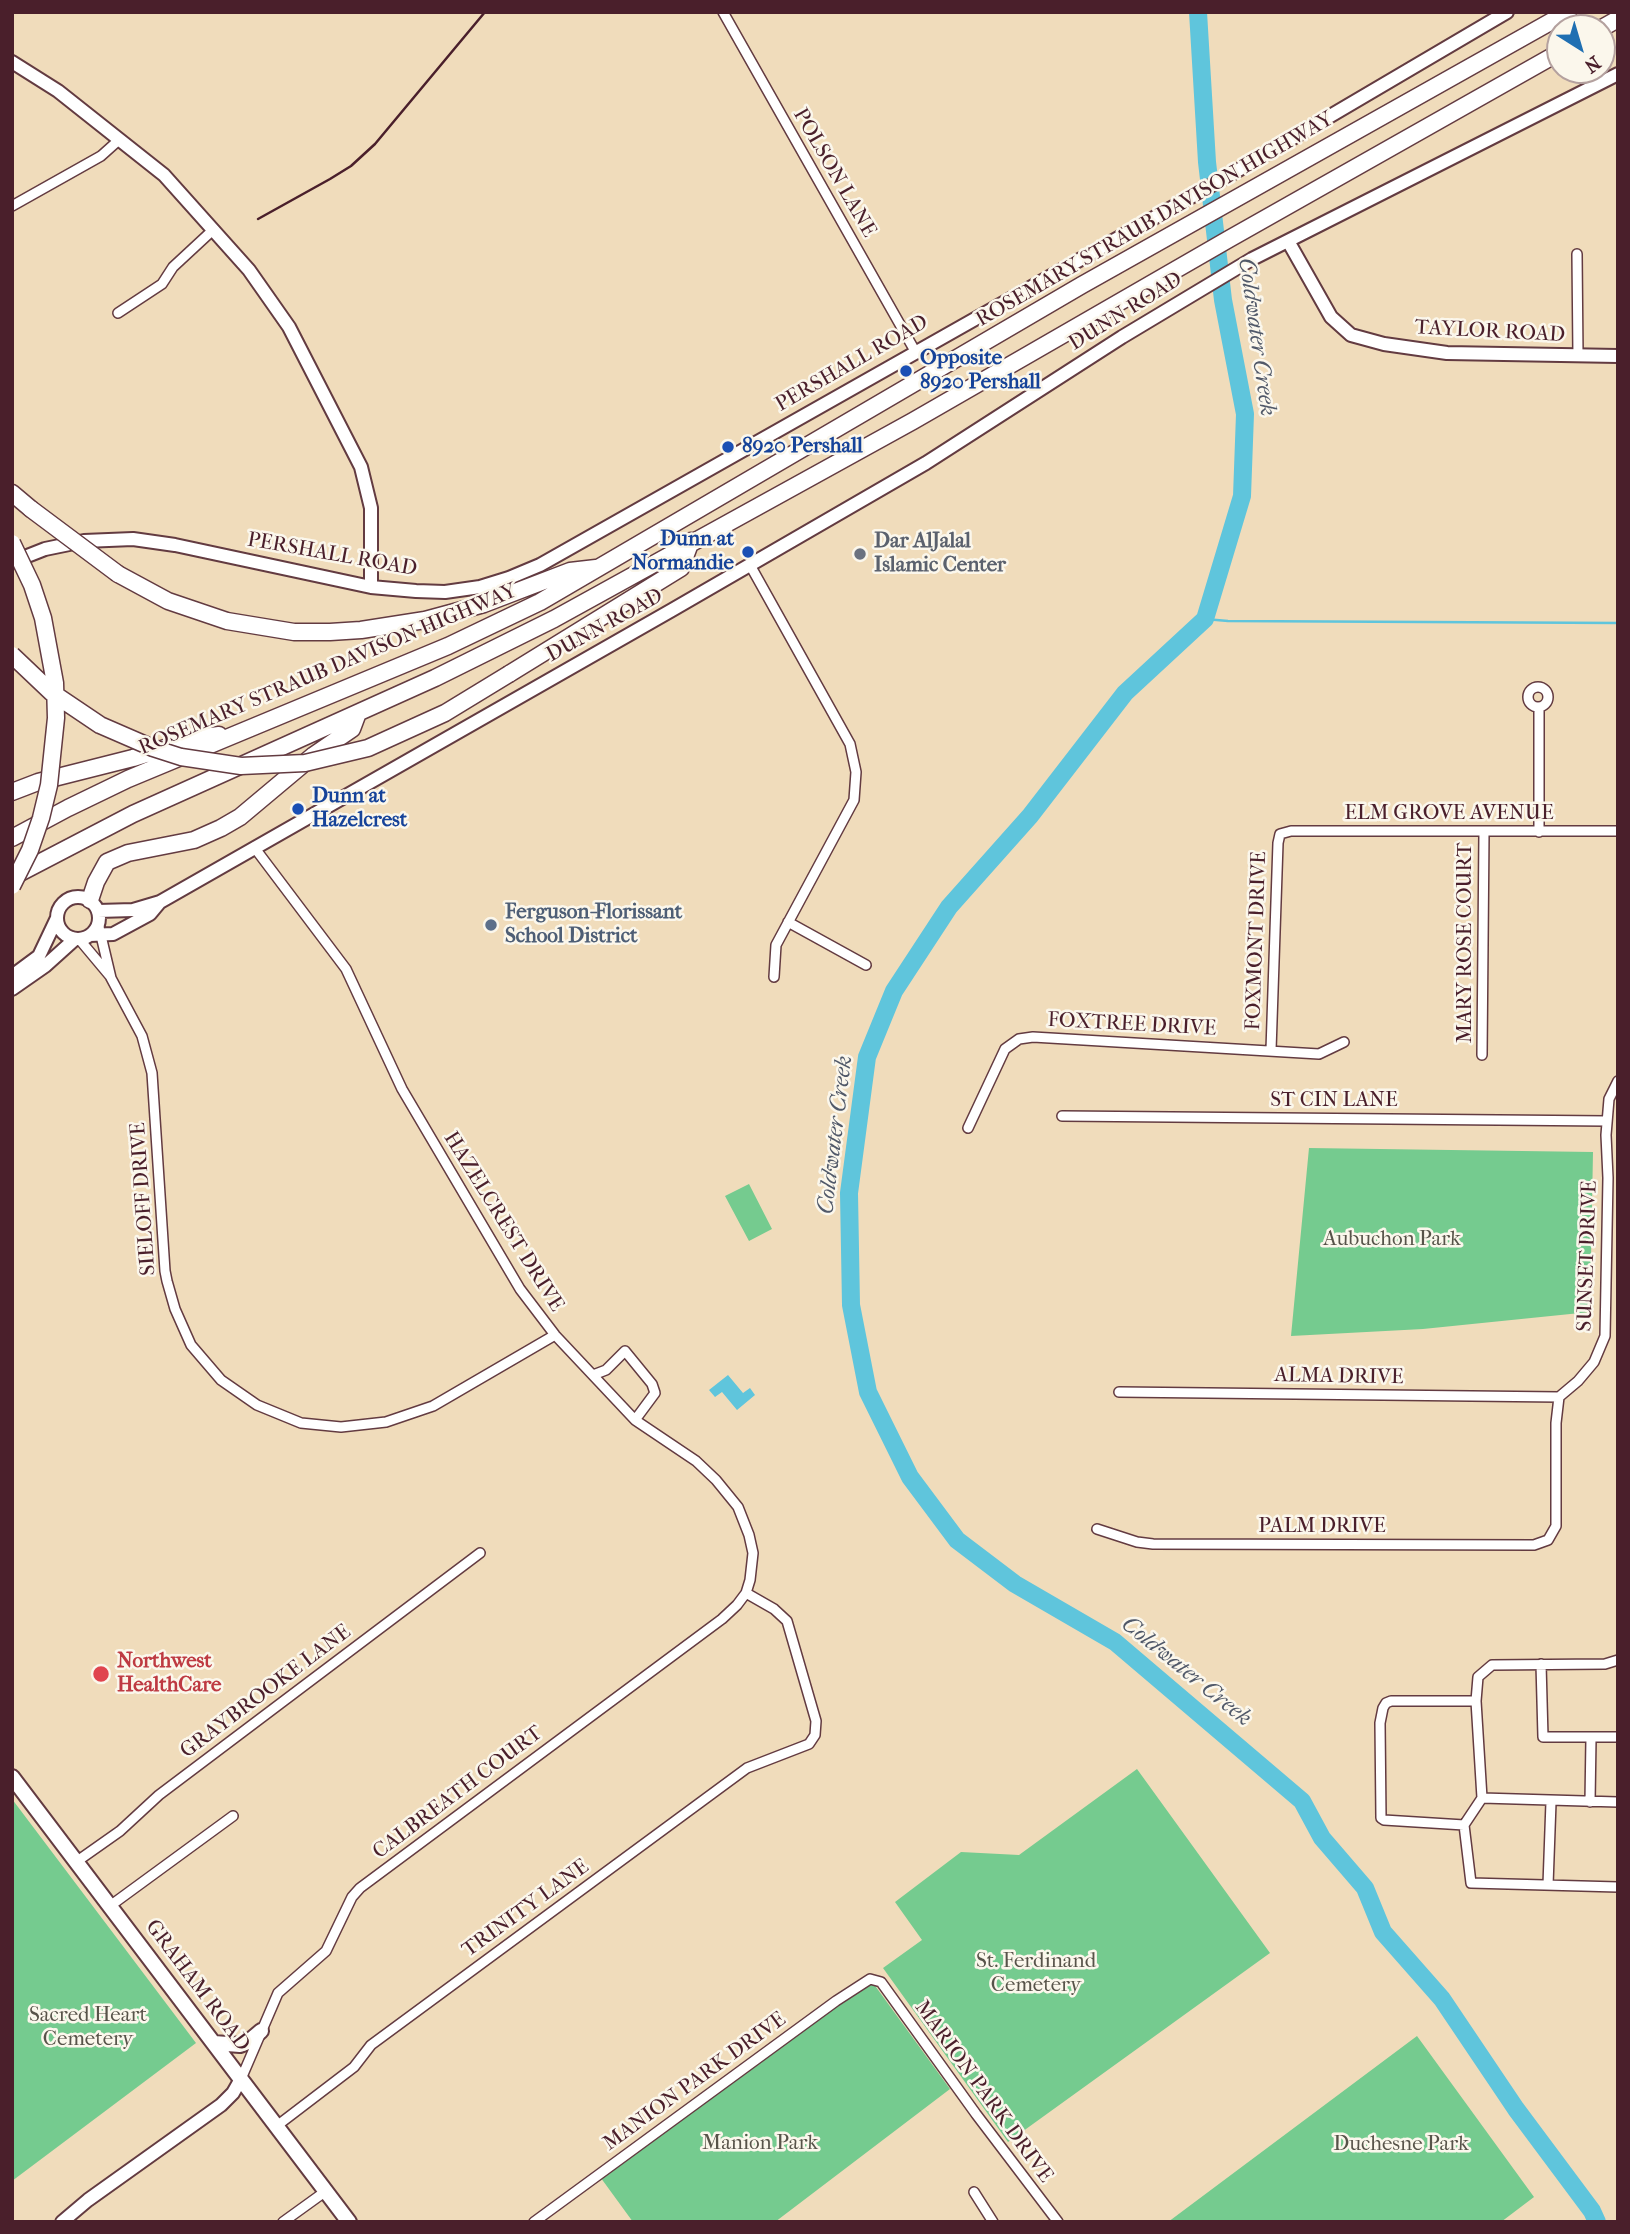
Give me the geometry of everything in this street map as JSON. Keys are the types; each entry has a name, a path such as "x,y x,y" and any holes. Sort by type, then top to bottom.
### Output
{"highway":[{"name":"ROSEMARY STRAUB DAVISON HIGHWAY","path":"12,838 128,779 449,646 540,602 1194,220 1568,12"},
{"name":"ROSEMARY STRAUB DAVISON HIGHWAY","path":"12,877 122,819 524,635 913,421 1546,60"},
{"path":"12,493 118,574 168,601 227,621 294,632 361,630 425,620 504,598 570,571 602,568"},
{"path":"12,654 74,709 108,729 153,748 181,757 241,766 305,763 368,748 445,713 681,568 691,541"},
{"path":"12,543 32,585 43,618 55,683 56,718 51,774 41,818 30,850 12,886"},
{"path":"90,926 96,882 107,862 114,857 137,851 194,840 240,817 314,755 352,729 358,713"},
{"path":"12,792 38,782 133,758 197,737 239,733"}],"main road":[{"name":"GRAHAM ROAD","path":"12,1777 349,2222"},
{"path":"214,2043 240,2045 261,2031"}],"street":[{"name":"POLSON LANE","path":"723,12 915,351"},
{"name":"PERSHALL ROAD","path":"12,562 45,549 84,541 133,539 175,545 371,587 445,592 489,584 540,565 1235,172 1507,12"},
{"path":"12,62 58,91 164,175 249,270 289,327 361,467 371,508 371,587"},
{"name":"DUNN ROAD","path":"12,989 45,966 90,926 160,902 750,565 926,463 1196,290 1618,74"},
{"path":"12,206 101,156 120,139"},
{"path":"118,313 162,284 173,267 214,229"},
{"name":"TAYLOR ROAD","path":"1288,241 1331,317 1351,335 1384,344 1447,354 1618,356"},
{"path":"1577,254 1578,356"},
{"path":"750,565 850,744 856,772 854,800 776,945 775,977"},
{"path":"1539,707 1539,832"},
{"name":"ELM GROVE AVENUE","path":"1280,834 1291,831 1618,831"},
{"name":"MARY ROSE COURT","path":"1482,1055 1484,832"},
{"name":"FOXMONT DRIVE","path":"1271,1050 1280,834"},
{"name":"HAZELCREST DRIVE","path":"254,847 346,970 402,1089 520,1289 555,1335 635,1420 696,1461 738,1507 753,1553 750,1580"},
{"path":"12,976 39,956 65,901 78,896 90,926 61,930 57,918"},
{"name":"DUNN ROAD","path":"90,926 113,933 150,914 160,902"},
{"path":"788,922 866,965"},
{"name":"SIELOFF DRIVE","path":"90,926 111,978 142,1035 152,1073 165,1271 175,1309 191,1345 221,1380 257,1405 301,1423 341,1427 386,1422 433,1406 555,1335"},
{"name":"SIELOFF DRIVE","path":"90,926 111,978"},
{"name":"FOXTREE DRIVE","path":"968,1128 1005,1049 1019,1039 1032,1037 1318,1054 1344,1042"},
{"name":"SUNSET DRIVE","path":"1559,1396 1594,1362 1605,1336 1613,1178 1607,1121 1609,1099 1618,1082"},
{"name":"ST CIN LANE","path":"1062,1116 1607,1121"},
{"path":"593,1375 606,1370 625,1351 652,1384 655,1393 635,1420"},
{"name":"ALMA DRIVE","path":"1119,1392 1559,1396"},
{"name":"PALM DRIVE","path":"1097,1529 1137,1542 1153,1544 1534,1545 1548,1540 1556,1526 1556,1423 1559,1396"},
{"name":"GRAYBROOKE LANE","path":"76,1862 120,1831 159,1795 480,1553"},
{"name":"CALBREATH COURT","path":"241,2080 278,1993 331,1944 352,1897 360,1888 722,1619 746,1593 750,1580"},
{"name":"TRINITY LANE","path":"278,2125 354,2067 371,2045 747,1768 809,1744 815,1735 816,1721 787,1621 774,1609 746,1593"},
{"path":"1618,1660 1605,1664 1492,1665 1483,1670 1478,1677 1476,1701 1482,1798 1464,1825 1471,1883 1618,1888"},
{"path":"1541,1664 1543,1737 1618,1737"},
{"path":"1464,1825 1381,1818 1381,1715 1386,1703 1391,1701 1476,1701"},
{"path":"1590,1802 1591,1738"},
{"path":"1482,1798 1618,1802"},
{"path":"1548,1885 1551,1802"},
{"path":"110,1906 233,1816"},
{"name":"MANION PARK DRIVE","path":"534,2222 836,2001 870,1979 881,1982"},
{"name":"MARION PARK DRIVE","path":"881,1982 1058,2222"},
{"path":"62,2222 88,2200 221,2105 241,2080"},
{"path":"284,2222 326,2190"},
{"path":"974,2192 993,2222"}],"green space":[{"name":"Aubuchon Park","path":"1309,1148 1593,1152 1590,1312 1423,1329 1291,1336"},
{"path":"749,1184 772,1229 749,1241 725,1196"},
{"name":"St. Ferdinand Cemetery","path":"1137,1769 1270,1953 1008,2142 883,1968 922,1940 895,1902 961,1852 1019,1855"},
{"name":"Sacred Heart Cemetery","path":"12,1799 196,2043 12,2181"},
{"name":"Manion Park","path":"868,1976 950,2089 775,2222 633,2222 598,2174"},
{"name":"Duchesne Park","path":"1417,2036 1534,2197 1501,2222 1168,2222"}],"water":[{"path":"728,1375 743,1393 750,1388 755,1395 737,1410 722,1392 715,1397 709,1390"}],"waterway":[{"name":"Coldwater Creek","path":"1198,12 1207,162 1223,300 1245,414 1242,496 1205,619 1125,693 1030,816 949,907 894,991 867,1057 849,1193 851,1305 868,1392 910,1477 957,1540 1015,1584 1115,1642 1302,1801 1322,1838 1365,1888 1383,1932 1442,1999 1516,2109 1592,2211 1597,2222"},
{"path":"1205,619 1618,623"}],"railway":[{"path":"258,219 351,166 375,144 485,12"}],"place":[{"name":"Opposite 8920 Pershall","path":"906,371"},
{"name":"8920 Pershall","path":"728,447"},
{"name":"Dunn at Normandie","path":"748,552"},
{"name":"Dar AlJalal Islamic Center","path":"860,554"},
{"name":"Dunn at Hazelcrest","path":"298,809"},
{"name":"Ferguson-Florissant School District","path":"491,925"},
{"name":"Northwest HealthCare","path":"101,1674"}]}
